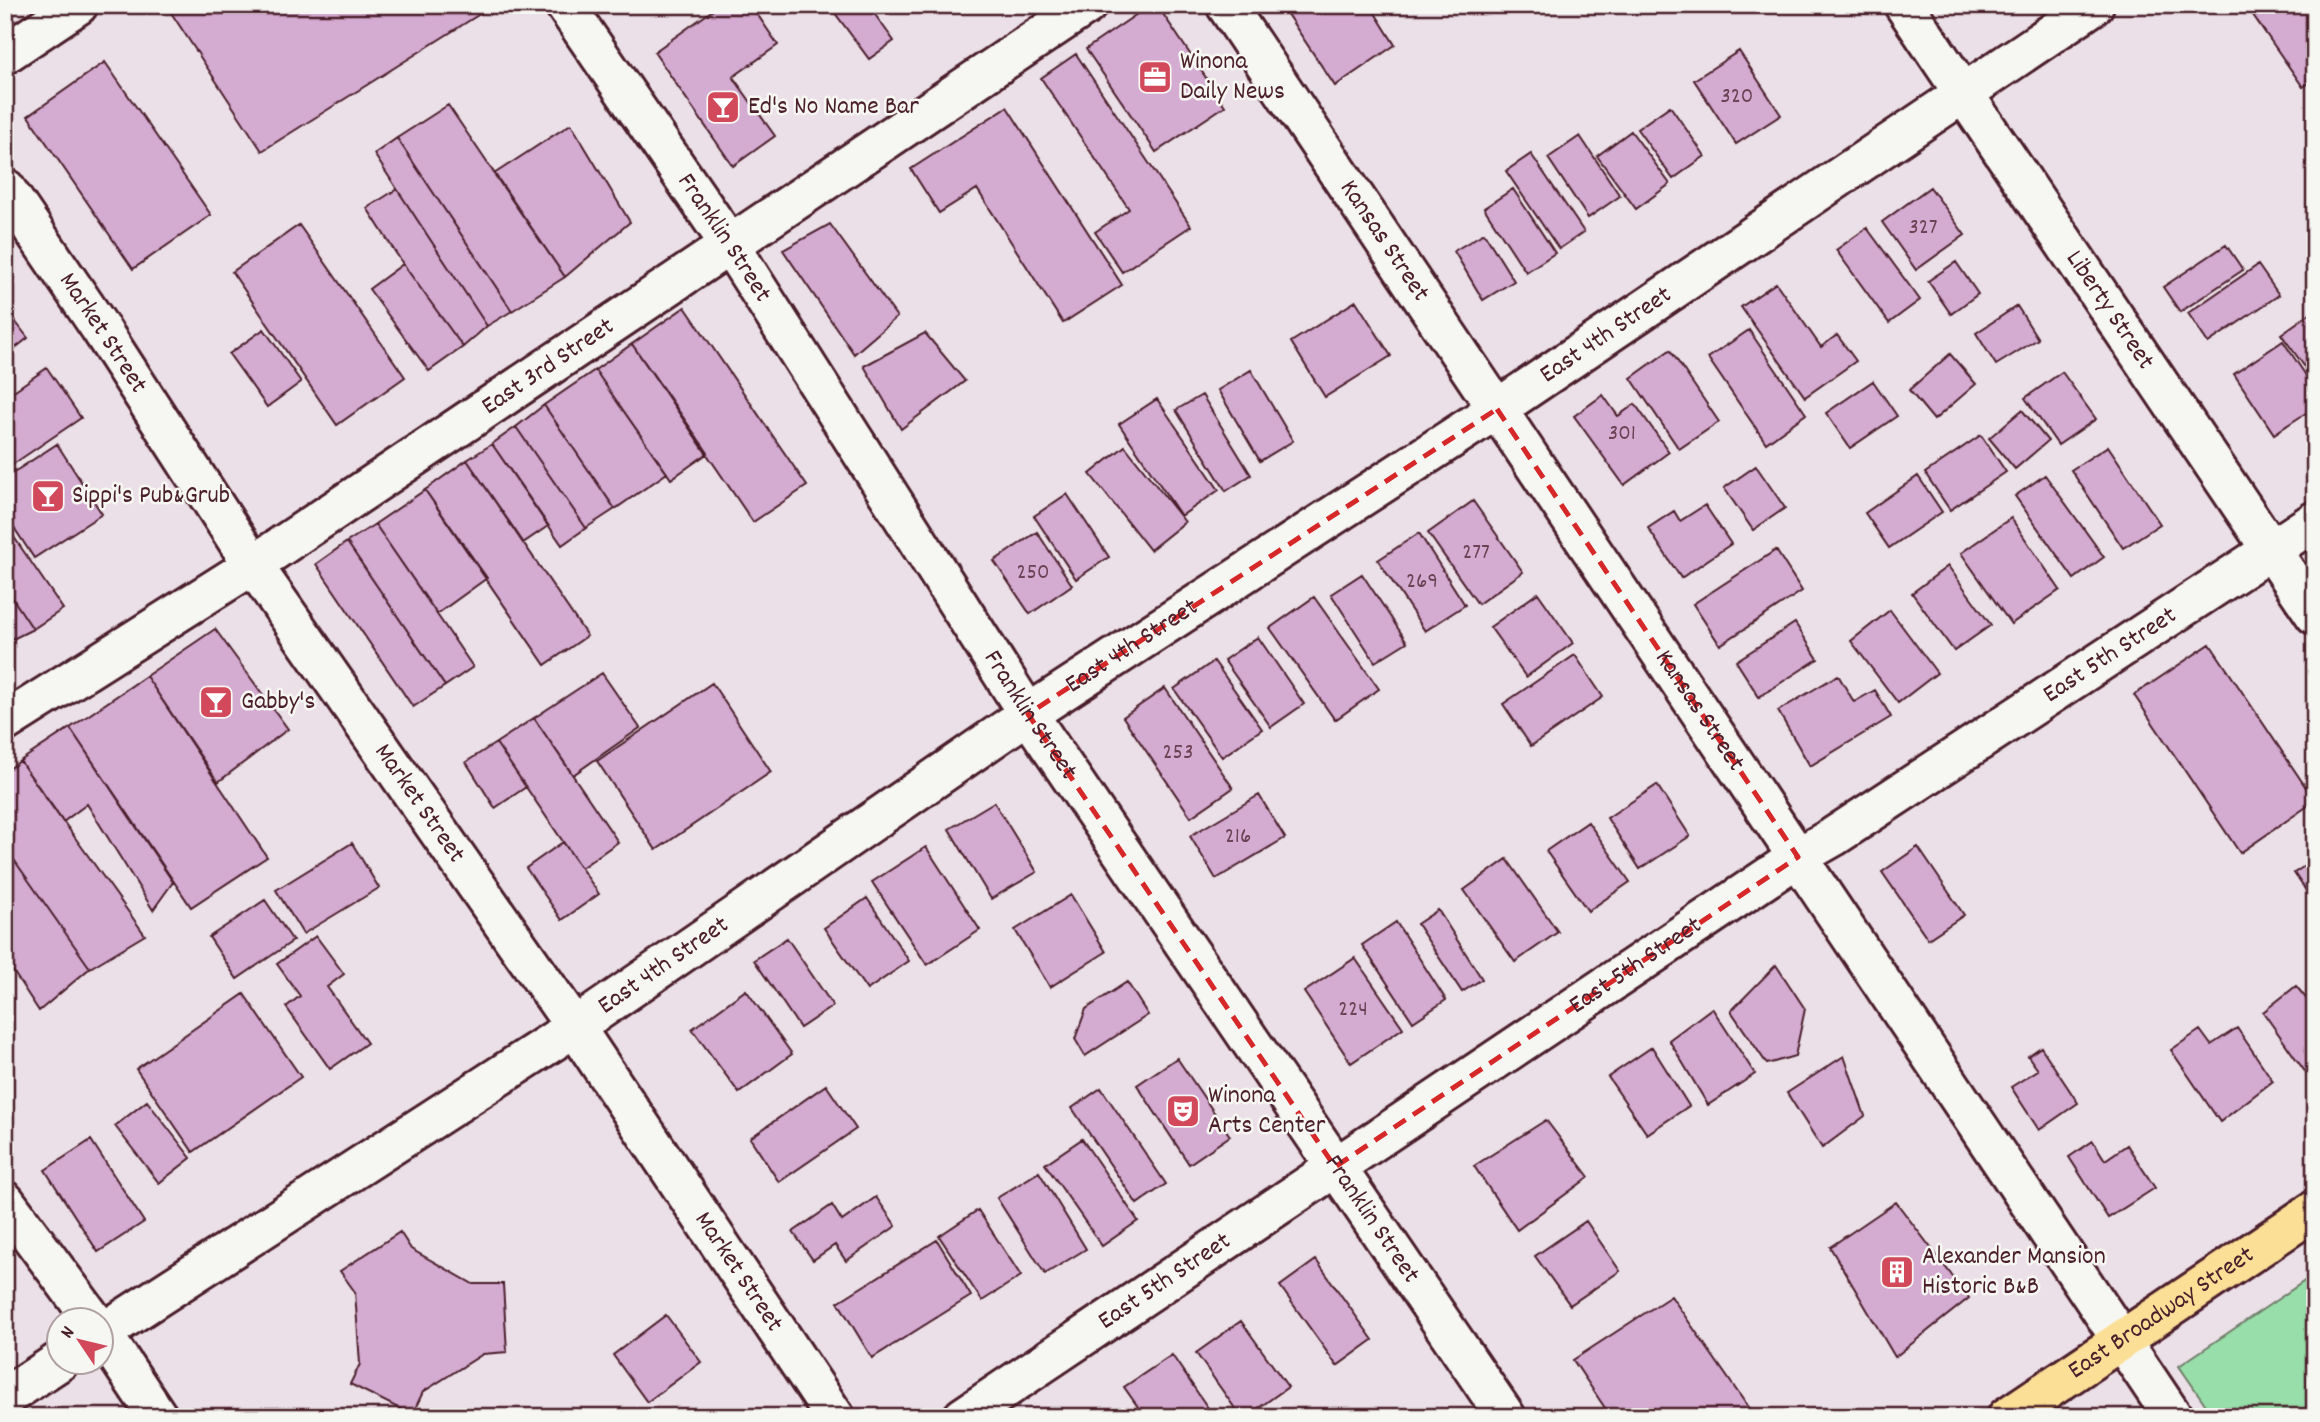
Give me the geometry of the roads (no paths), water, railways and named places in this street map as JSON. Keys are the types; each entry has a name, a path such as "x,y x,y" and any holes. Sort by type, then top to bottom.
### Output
{"main road":[{"name":"East Broadway Street","path":"2007,1417 2315,1210"}],"street":[{"path":"5,54 78,5"},
{"name":"Franklin Street","path":"565,5 730,245 1028,715 1506,1417"},
{"name":"East 3rd Street","path":"5,722 253,565 1087,5"},
{"name":"Kansas Street","path":"1226,5 2173,1417"},
{"name":"Liberty Street","path":"1904,5 2315,615"},
{"name":"East 4th Street","path":"116,1324 575,1027 1028,715 1497,409 2094,5"},
{"name":"Market Street","path":"5,188 100,328 253,565 575,1027 835,1417"},
{"name":"East 5th Street","path":"963,1417 1798,857 1833,837 2315,521"},
{"path":"5,1201 83,1306"},
{"path":"116,1354 158,1417"},
{"path":"5,1397 46,1370"}],"place":[{"name":"Winona Daily News","path":"1155,77"},
{"name":"Ed's No Name Bar","path":"723,107"},
{"name":"Sippi's Pub&Grub","path":"48,496"},
{"name":"Gabby's","path":"216,702"},
{"name":"Winona Arts Center","path":"1183,1111"},
{"name":"Alexander Mansion Historic B&B","path":"1897,1272"}]}
